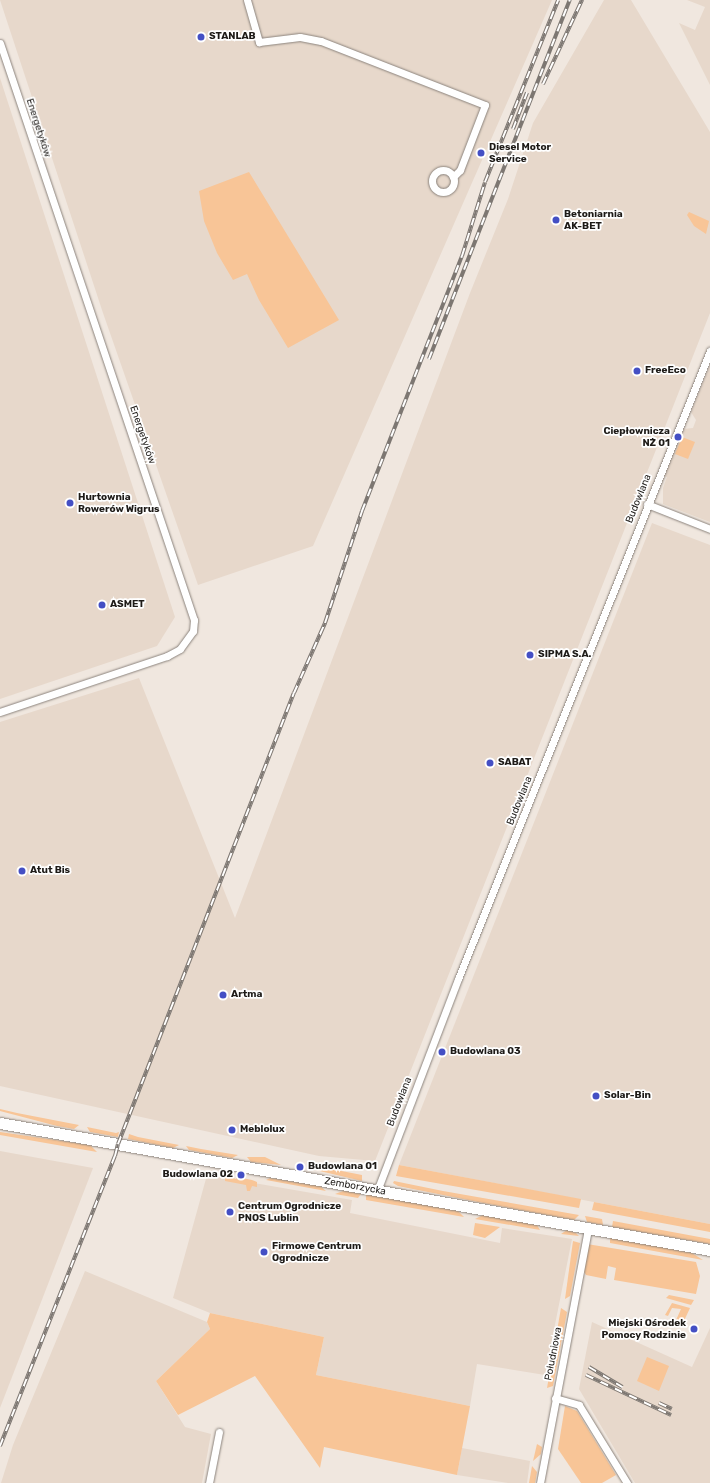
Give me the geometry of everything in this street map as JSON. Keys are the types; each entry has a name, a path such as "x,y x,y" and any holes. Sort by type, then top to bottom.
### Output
{"street":[{"path":"247,0 259,42 300,38 321,41 484,105 460,170 453,177"},
{"name":"Energetyków","path":"0,43 194,620 193,631 180,649 167,656 0,712"},
{"name":"Budowlana","path":"377,1191 458,979 536,790 647,504 710,352"},
{"path":"647,504 710,529"},
{"name":"Zemborzycka","path":"0,1123 710,1250"},
{"name":"Południowa","path":"540,1483 588,1228"},
{"path":"555,1398 579,1405 627,1483"},
{"path":"209,1483 219,1432"}],"shaded area":[{"path":"0,0 552,0 313,546 198,585 103,313"},
{"path":"604,0 631,0 710,132 710,313 375,1161 319,1156 0,1086 0,722 139,678 235,918 470,293 508,199 533,123"},
{"path":"687,0 710,0 710,85 679,23 695,30 705,7"},
{"path":"0,78 175,617 157,646 0,699"},
{"path":"249,172 339,320 288,348 259,300 247,274 233,280 217,253 204,221 199,191"},
{"path":"689,212 709,221 706,234 694,226 687,215"},
{"path":"710,365 710,522 663,504 663,488 667,477 664,476 683,429 693,428 696,420 691,412"},
{"path":"682,437 695,442 688,459 675,454"},
{"path":"652,523 710,545 710,1224 399,1165"},
{"path":"0,1109 79,1125 74,1129 57,1126 0,1111"},
{"path":"87,1127 116,1133 119,1132 118,1137 90,1132"},
{"path":"0,1132 90,1145 97,1152 0,1135"},
{"path":"129,1134 179,1145 173,1148 128,1139"},
{"path":"186,1146 238,1155 232,1158 189,1150"},
{"path":"0,1151 93,1168 0,1408"},
{"path":"247,1157 265,1157 281,1165 251,1162"},
{"path":"311,1165 362,1175 362,1181 307,1168"},
{"path":"399,1165 581,1199 579,1208 396,1176"},
{"path":"207,1175 352,1200 350,1213 500,1243 502,1228 572,1239 545,1375 477,1364 470,1406 316,1375 324,1337 210,1313 173,1298"},
{"path":"225,1175 236,1179 237,1177 252,1180 257,1182 257,1187 252,1186 250,1191 247,1191 246,1185 225,1181"},
{"path":"270,1178 320,1186 326,1191 266,1180"},
{"path":"394,1181 579,1215 574,1220 398,1186 393,1183"},
{"path":"343,1191 361,1194 358,1198 335,1194"},
{"path":"366,1194 458,1211 464,1217 366,1200"},
{"path":"594,1202 710,1224 710,1232 592,1210"},
{"path":"483,1215 537,1225 540,1230 475,1219"},
{"path":"585,1216 602,1219 603,1225 587,1222"},
{"path":"613,1221 710,1239 710,1244 612,1227"},
{"path":"475,1223 500,1227 485,1238 473,1235"},
{"path":"567,1230 576,1233 579,1236 561,1234"},
{"path":"610,1237 692,1253 703,1260 610,1243"},
{"path":"573,1241 580,1243 570,1296 565,1299"},
{"path":"587,1244 696,1262 700,1276 696,1294 614,1280 616,1268 608,1266 606,1279 586,1275 583,1270"},
{"path":"85,1271 207,1322 210,1329 156,1381 185,1427 211,1434 202,1483 1,1483 13,1445"},
{"path":"669,1295 694,1300 691,1305 666,1298"},
{"path":"672,1303 690,1308 683,1323 676,1320 681,1309 672,1308 668,1316 665,1315"},
{"path":"561,1308 567,1312 553,1386 547,1388"},
{"path":"210,1313 324,1337 316,1375 470,1406 457,1475 324,1447 320,1468 255,1376 178,1415 156,1381 210,1329 207,1322"},
{"path":"592,1322 692,1367 710,1328 710,1483 635,1483 579,1389"},
{"path":"647,1357 669,1366 659,1391 637,1381"},
{"path":"565,1406 577,1411 616,1475 602,1483 581,1483 558,1449"},
{"path":"537,1444 542,1447 541,1454 533,1461"},
{"path":"462,1448 530,1461 527,1483 508,1483 457,1475"},
{"path":"532,1466 537,1472 535,1483 529,1483"}],"railway":[{"path":"0,1446 115,1156 118,1144 294,693 325,623 362,511 462,256 485,182 558,0"},
{"path":"429,359 570,0"},
{"path":"543,84 582,0"},
{"path":"513,129 527,93"},
{"path":"589,1367 622,1387"},
{"path":"586,1375 671,1415"},
{"path":"659,1403 672,1409"}],"place":[{"name":"STANLAB","path":"201,37"},
{"name":"Diesel Motor Service","path":"481,153"},
{"name":"Betoniarnia AK-BET","path":"556,220"},
{"name":"FreeEco","path":"637,371"},
{"name":"Ciepłownicza NŻ 01","path":"678,437"},
{"name":"Hurtownia Rowerów Wigrus","path":"70,503"},
{"name":"ASMET","path":"102,605"},
{"name":"SIPMA S.A.","path":"530,655"},
{"name":"SABAT","path":"490,763"},
{"name":"Atut Bis","path":"22,871"},
{"name":"Artma","path":"223,995"},
{"name":"Budowlana 03","path":"442,1052"},
{"name":"Solar-Bin","path":"596,1096"},
{"name":"Meblolux","path":"232,1130"},
{"name":"Budowlana 01","path":"300,1167"},
{"name":"Budowlana 02","path":"241,1175"},
{"name":"Centrum Ogrodnicze PNOS Lublin","path":"230,1212"},
{"name":"Firmowe Centrum Ogrodnicze","path":"264,1252"},
{"name":"Miejski Ośrodek Pomocy Rodzinie","path":"694,1329"}]}
